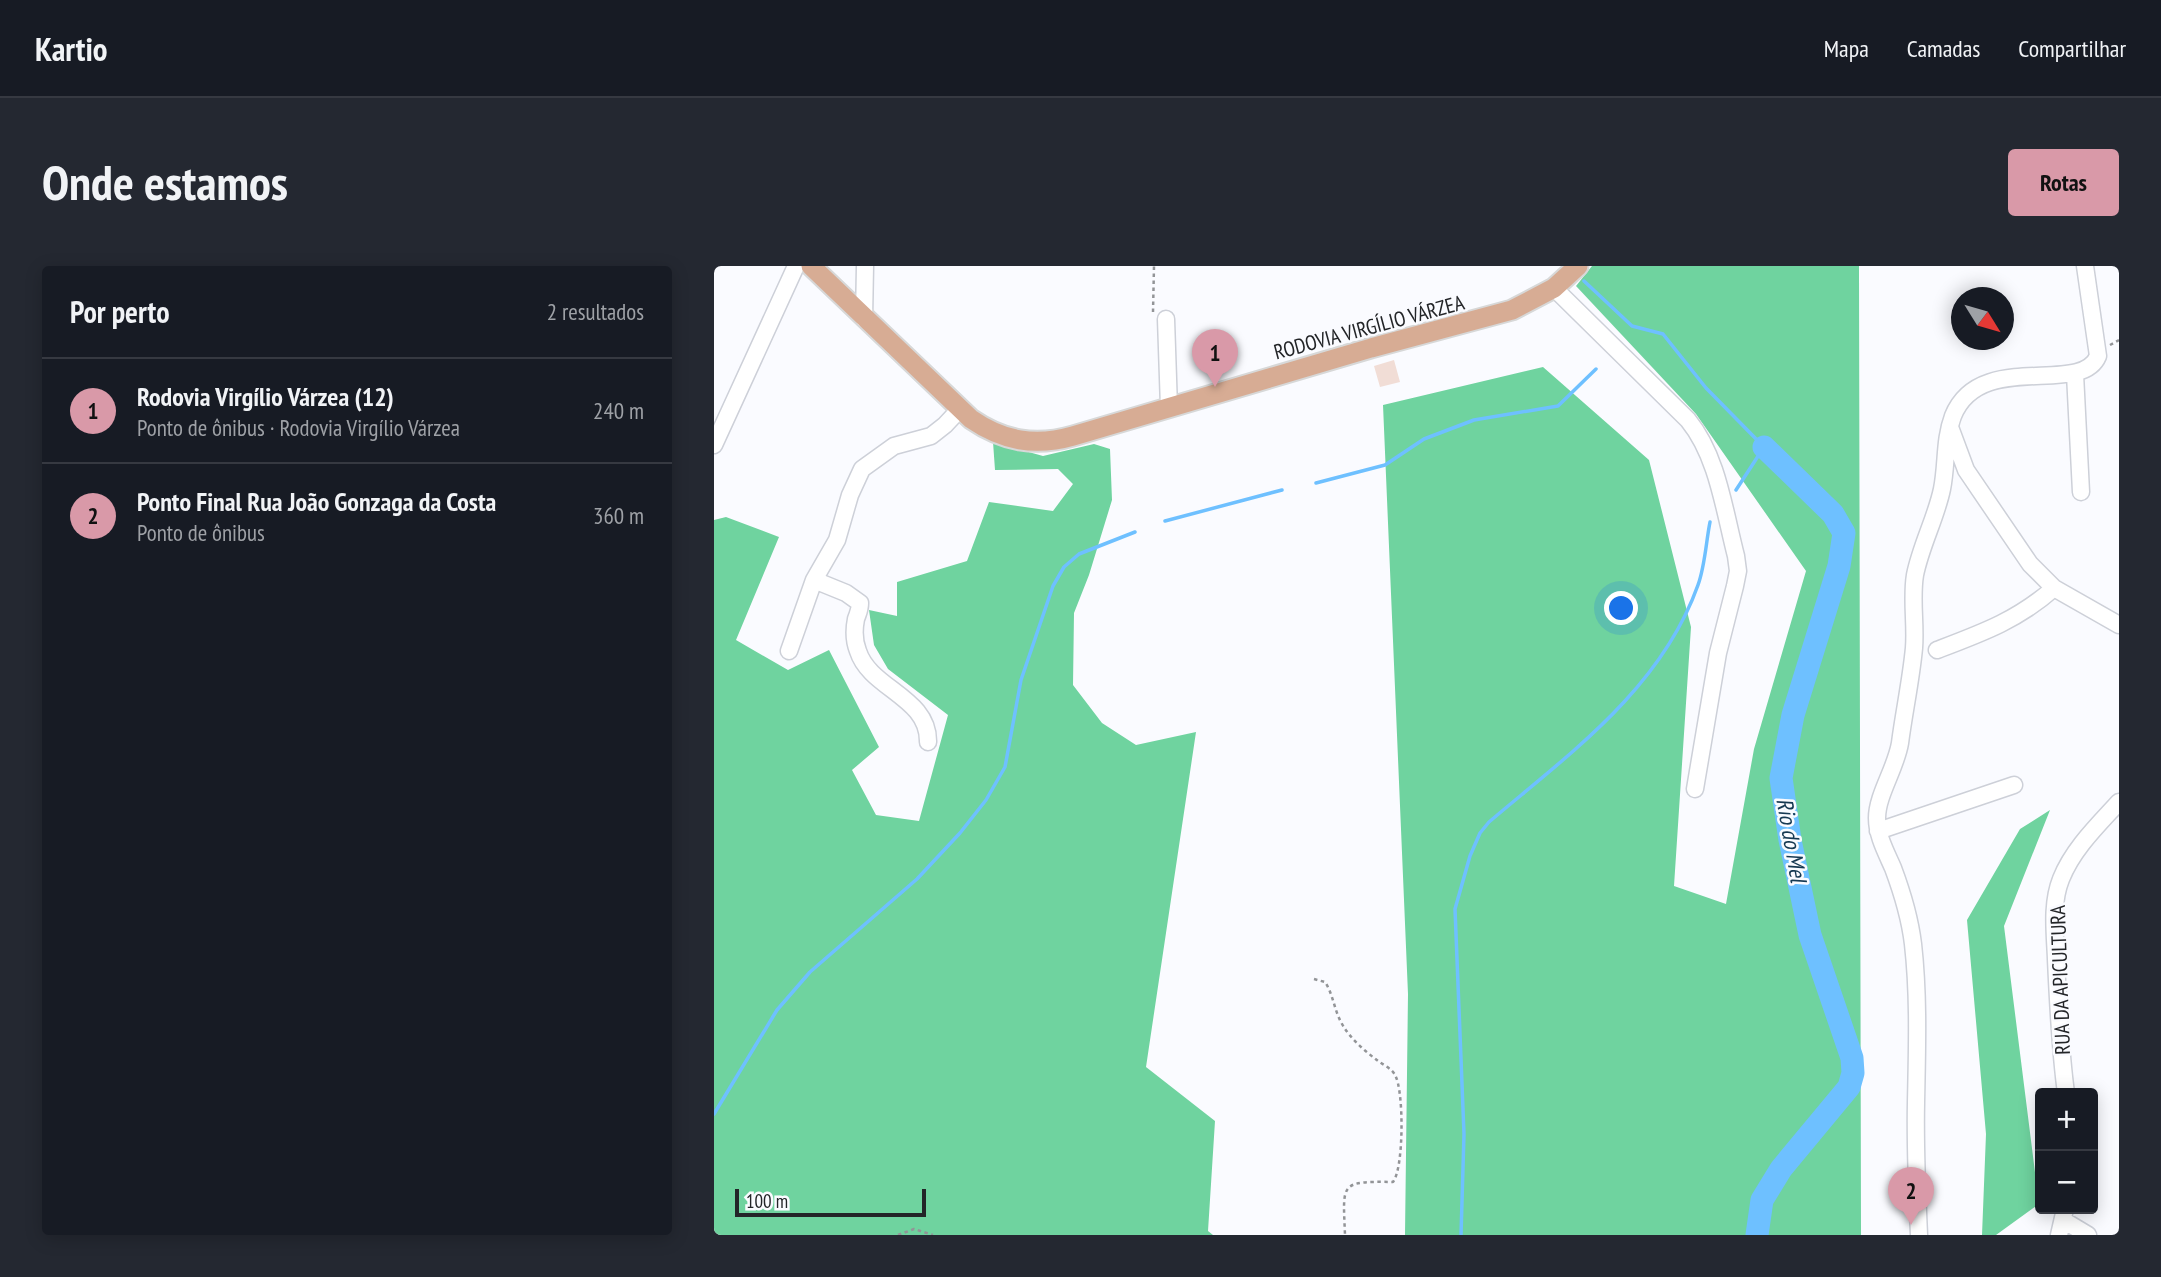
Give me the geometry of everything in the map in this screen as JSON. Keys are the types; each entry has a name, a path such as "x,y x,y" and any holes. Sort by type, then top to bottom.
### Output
{"main road":[{"name":"RODOVIA VIRGÍLIO VÁRZEA","path":"811,266 959,410 988,431 1022,442 1056,441 1371,348 1487,318 1512,310 1554,288 1578,266"}],"street":[{"path":"714,445 796,266"},
{"path":"864,319 865,266"},
{"path":"1919,1235 1913,946 1900,890 1878,831 1878,808 1898,752 1912,661 1915,578 1921,550 1942,490 1944,454 1950,427 1965,396 1980,386 2009,378 2075,374 2090,368 2098,356 2085,266"},
{"path":"1554,288 1688,419 1709,453 1738,570 1718,653 1695,789"},
{"path":"1160,316 1169,408"},
{"path":"2075,374 2081,492"},
{"path":"789,651 814,580 836,540 850,495 863,469 894,446 931,436 946,425 959,410"},
{"path":"1950,427 1966,470 2023,554 2054,588 2119,625"},
{"path":"814,580 846,593 860,603 854,633 858,653 867,667 922,715 928,732 928,742"},
{"path":"1937,650 2011,620 2033,607 2054,588"},
{"path":"1878,831 2014,785"},
{"name":"RUA DA APICULTURA","path":"2066,1088 2058,1003 2055,923 2057,889 2070,861 2119,802"},
{"path":"2062,1221 2088,1235"}],"path":[{"path":"1154,266 1160,316"},
{"path":"1314,979 1325,982 1330,989 1341,1023 1359,1045 1394,1073 1399,1086 1401,1155 1398,1175 1394,1182 1363,1181 1350,1185 1343,1196 1345,1235"},
{"path":"898,1235 914,1229 933,1235"}],"green space":[{"path":"1592,266 1859,266 1861,1235 1405,1235 1408,994 1383,405 1543,367 1649,460 1691,627 1674,886 1726,904 1754,749 1806,571 1696,414 1576,286"},
{"path":"993,442 1043,456 1094,444 1110,449 1112,500 1089,575 1074,613 1073,685 1102,723 1136,745 1196,732 1146,1067 1215,1121 1208,1231 1213,1235 714,1235 714,520 726,517 779,537 736,640 788,670 829,650 879,747 852,770 876,815 919,821 948,715 888,669 874,645 869,610 897,616 897,582 967,561 989,502 1053,511 1073,484 1058,469 995,470"},
{"path":"2050,810 2004,926 2035,1172 2035,1207 1996,1235 1982,1235 1986,1134 1967,920 2020,829"}],"building":[{"path":"1394,360 1400,382 1380,387 1374,366"}],"waterway":[{"path":"1584,281 1632,326 1663,334 1706,388 1764,447 1736,490"},
{"path":"1316,483 1385,465 1424,439 1474,420 1558,406 1596,369"},
{"name":"Rio do Mel","path":"1757,1235 1762,1200 1781,1169 1849,1087 1853,1073 1852,1058 1810,935 1790,840 1781,778 1793,715 1839,566 1844,533 1833,514 1764,447"},
{"path":"1165,521 1282,490"},
{"path":"1461,1235 1464,1134 1455,909 1470,856 1480,833 1489,822 1581,745 1637,688 1661,656 1682,622 1698,585 1710,522"},
{"path":"714,1114 777,1010 810,972 917,879 960,833 986,800 1005,767 1021,680 1053,586 1064,567 1079,554 1135,532"}],"place":[{"name":"Rodovia Virgílio Várzea (12)","path":"1215,387"},
{"name":"Ponto Final Rua João Gonzaga da Costa","path":"1911,1225"}]}
